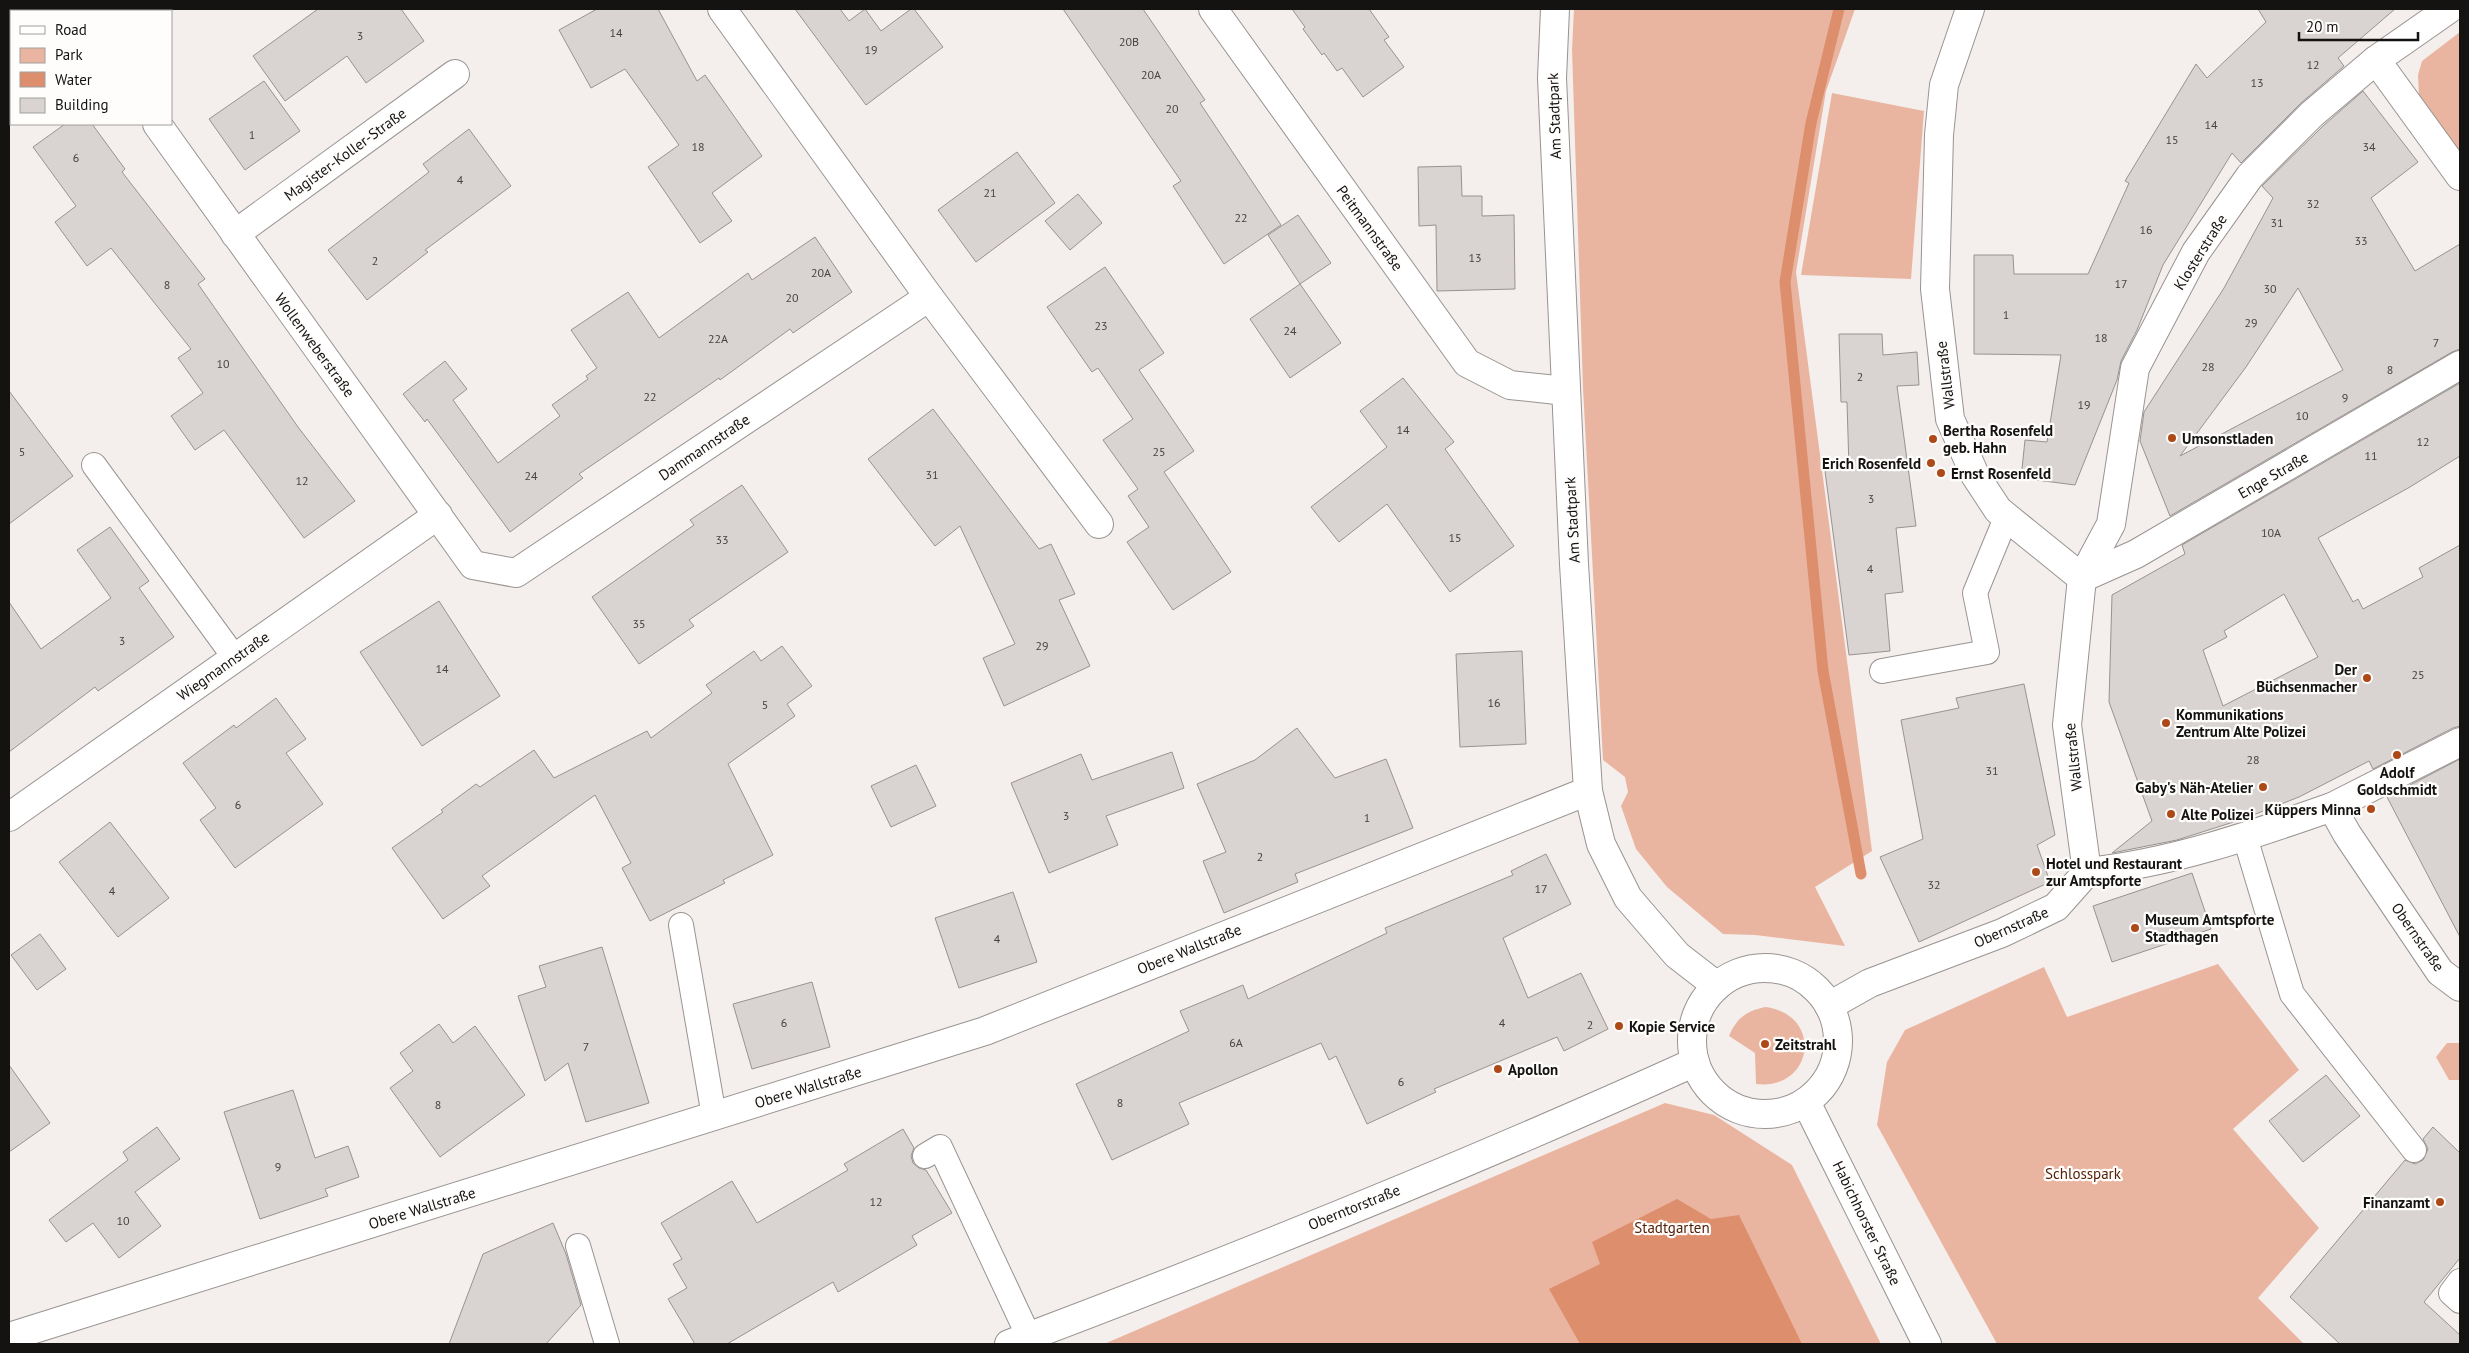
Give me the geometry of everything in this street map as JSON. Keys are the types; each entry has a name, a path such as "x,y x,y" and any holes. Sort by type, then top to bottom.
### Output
{"street":[{"path":"722,9 929,297 1099,524"},
{"name":"Peitmannstraße","path":"1213,9 1467,363 1510,385 1566,391"},
{"name":"Am Stadtpark","path":"1555,9 1552,78 1566,391 1588,791 1601,844 1628,898 1677,955 1717,986"},
{"name":"Wallstraße","path":"1970,9 1944,85 1939,135 1935,288 1950,419 1975,475 2006,518 2082,578 2067,725 2087,872"},
{"name":"Klosterstraße","path":"2082,578 2111,524 2135,368 2196,252 2250,176 2312,114 2376,60 2449,9"},
{"path":"2376,60 2460,176"},
{"name":"Magister-Koller-Straße","path":"235,234 455,74"},
{"name":"Wollenweberstraße","path":"158,125 438,514 473,566"},
{"name":"Dammannstraße","path":"473,566 516,573 929,297"},
{"name":"Enge Straße","path":"2082,578 2136,554 2460,365"},
{"name":"Wiegmannstraße","path":"9,817 438,514"},
{"path":"2087,872 2115,869 2179,856 2245,837 2332,808 2460,742"},
{"name":"Obere Wallstraße","path":"13,1337 985,1031 1588,791"},
{"name":"Obernstraße","path":"2332,808 2347,834 2440,972 2460,987"},
{"name":"Obernstraße","path":"1829,1006 1870,983 2002,933 2056,907 2087,872"},
{"path":"1756,968 1777,969 1798,976 1816,988 1829,1006 1836,1026 1838,1048 1833,1069 1822,1088 1806,1102 1785,1112 1762,1115 1740,1110 1720,1099 1704,1082 1695,1062 1692,1041 1694,1021 1704,1002 1717,986 1735,975 1756,968"},
{"name":"Oberntorstraße","path":"1019,1341 1160,1288 1519,1139 1695,1062"},
{"name":"Habichhorster Straße","path":"1806,1102 1927,1344"}],"lane":[{"path":"94,465 235,658"},
{"path":"1882,671 1987,652 1975,593 2006,518"},
{"path":"2245,837 2292,994 2414,1150"},
{"path":"680,925 714,1116"},
{"path":"925,1156 940,1148 1019,1341"},
{"path":"578,1246 607,1344"},
{"path":"2460,1281 2450,1293 2460,1301"}],"green space":[{"path":"1574,9 1855,9 1826,91 1796,272 1872,851 1815,887 1845,946 1755,935 1723,934 1667,887 1636,849 1621,806 1628,792 1625,777 1603,760 1583,388 1572,50"},
{"path":"2460,32 2460,153 2419,97 2418,75 2422,61"},
{"path":"1832,93 1924,111 1911,279 1801,275"},
{"name":"Schlosspark","path":"2218,964 2299,1070 2233,1129 2319,1228 2258,1298 2304,1344 1997,1344 1877,1125 1887,1062 1905,1030 2044,967 2067,1017"},
{"path":"1765,1007 1784,1013 1797,1023 1803,1036 1804,1051 1800,1065 1790,1076 1775,1083 1756,1084 1755,1053 1729,1036 1738,1020 1747,1013"},
{"path":"2447,1043 2460,1043 2460,1080 2449,1080 2436,1057"},
{"name":"Stadtgarten","path":"1665,1103 1714,1115 1792,1165 1881,1344 1104,1344"}],"water":[{"path":"1677,1199 1711,1219 1739,1215 1802,1344 1580,1344 1549,1289 1600,1264 1592,1242"}],"building":[{"path":"318,9 401,9 424,41 366,83 347,56 285,101 253,56"},
{"path":"597,9 658,9 697,81 705,75 762,156 712,193 732,221 700,243 648,167 679,145 625,69 591,88 559,30"},
{"path":"795,9 840,9 849,21 865,9 881,31 911,9 914,9 943,47 866,105"},
{"path":"1063,9 1143,9 1205,100 1200,103 1281,225 1224,264 1173,186 1181,181"},
{"path":"1292,9 1369,9 1389,37 1384,40 1404,67 1363,97 1342,68 1337,71 1324,53 1322,55 1303,29 1305,27"},
{"path":"2258,9 2395,9 2338,58 2344,66 2301,103 2241,163 2232,153 2163,265 2137,330 2121,361 2117,380 2075,485 2021,478 2025,440 2047,442 2061,355 1974,354 1974,255 2013,255 2014,274 2088,274 2129,183 2125,181 2196,64 2207,78 2266,22"},
{"path":"264,81 300,131 245,170 209,119"},
{"path":"2363,91 2418,162 2371,198 2415,271 2460,244 2460,349 2170,516 2140,441 2144,412 2224,288 2273,198 2262,186 2323,126","holes":["2298,288 2343,370 2180,456 2246,367"]},
{"path":"64,125 93,125 125,169 122,172 205,279 198,284 298,427 355,501 304,538 224,430 195,450 171,416 203,393 178,358 191,349 111,248 87,266 55,222 76,206 33,147"},
{"path":"469,129 511,186 425,250 428,252 367,300 328,250 429,172 423,164"},
{"path":"1017,152 1055,203 976,262 938,210"},
{"path":"1461,166 1462,196 1482,196 1482,216 1514,215 1515,289 1437,291 1436,225 1419,226 1418,167"},
{"path":"1078,194 1102,223 1070,250 1045,221"},
{"path":"1298,215 1331,263 1300,284 1268,235"},
{"path":"815,237 852,292 793,333 790,329 720,380 719,378 579,474 583,478 510,532 427,419 425,422 403,394 445,361 467,389 453,400 498,463 560,416 552,405 588,379 586,376 597,368 571,330 628,292 659,338 748,273 752,280"},
{"path":"1105,267 1164,353 1139,370 1194,451 1164,472 1231,572 1173,610 1127,542 1149,527 1128,496 1138,489 1103,440 1133,419 1098,368 1092,372 1047,307"},
{"path":"1300,284 1341,343 1290,378 1250,319"},
{"path":"1839,334 1882,334 1883,355 1917,352 1919,385 1897,386 1916,526 1896,528 1903,592 1885,594 1890,651 1849,655 1825,471 1849,468 1847,402 1841,402"},
{"path":"1403,378 1454,442 1445,449 1514,546 1450,592 1387,504 1339,542 1311,507 1387,447 1360,411"},
{"path":"2460,383 2460,456 2410,487 2318,538 2353,602 2358,599 2363,609 2423,577 2419,568 2460,545 2460,726 2373,769 2369,761 2299,797 2243,819 2177,840 2112,853 2152,821 2109,702 2112,595 2185,554 2182,545","holes":["2284,594 2318,657 2223,706 2203,650 2227,637 2224,631"]},
{"path":"9,391 73,476 9,524"},
{"path":"933,409 1039,549 1051,544 1075,594 1059,600 1090,666 1004,706 983,658 1015,644 960,526 935,546 868,459"},
{"path":"742,485 788,552 689,620 694,626 639,664 592,597 694,525 690,520"},
{"path":"110,527 149,581 139,588 174,637 98,691 95,687 9,752 9,602 41,649 111,598 77,550"},
{"path":"439,601 500,696 422,746 360,652"},
{"path":"782,646 812,686 787,704 795,716 728,764 773,855 723,880 725,883 650,921 622,868 631,863 595,795 482,876 490,886 443,919 392,848 443,812 441,810 476,784 480,787 534,750 554,778 647,731 651,738 712,693 706,685 754,651 761,661"},
{"path":"1522,651 1526,744 1460,747 1456,654"},
{"path":"2024,684 2055,835 2037,845 2050,882 1919,942 1880,857 1923,839 1901,720 1959,708 1956,698"},
{"path":"276,698 306,739 286,753 323,804 235,868 200,820 216,808 183,763 234,725 236,728"},
{"path":"1297,728 1335,778 1386,759 1413,828 1295,874 1298,882 1224,913 1203,861 1226,852 1197,784 1255,760"},
{"path":"1172,752 1184,788 1106,816 1118,845 1049,873 1011,783 1081,754 1092,780"},
{"path":"2460,759 2460,937 2387,797"},
{"path":"916,765 936,806 891,827 871,786"},
{"path":"110,822 169,898 118,937 59,862"},
{"path":"1546,854 1571,904 1503,938 1528,998 1581,973 1608,1029 1564,1051 1557,1037 1434,1089 1436,1092 1367,1124 1336,1056 1329,1060 1321,1043 1179,1103 1189,1124 1112,1160 1076,1084 1189,1031 1180,1011 1243,985 1248,999 1387,933 1385,928 1513,875 1511,871"},
{"path":"2192,873 2211,929 2112,962 2093,906"},
{"path":"1013,892 1037,962 959,988 935,918"},
{"path":"40,934 66,969 37,990 11,955"},
{"path":"602,947 649,1103 586,1122 568,1063 545,1081 518,996 546,987 539,966"},
{"path":"812,982 830,1047 752,1069 733,1004"},
{"path":"439,1024 453,1043 475,1026 525,1095 440,1157 390,1088 413,1071 400,1053"},
{"path":"9,1065 50,1123 9,1152"},
{"path":"2326,1075 2360,1116 2303,1162 2269,1121"},
{"path":"293,1090 315,1158 348,1146 359,1177 325,1189 328,1196 260,1219 224,1112"},
{"path":"157,1127 180,1159 135,1192 161,1226 119,1258 93,1223 66,1242 49,1220 128,1160 123,1152"},
{"path":"2433,1127 2460,1153 2460,1258 2424,1302 2460,1335 2460,1344 2340,1344 2290,1297 2405,1160 2415,1164 2423,1160 2428,1149 2423,1139"},
{"path":"903,1129 914,1148 911,1156 913,1163 919,1168 926,1170 952,1213 912,1236 917,1245 838,1292 833,1282 727,1344 695,1344 668,1299 687,1288 673,1264 682,1259 661,1223 732,1181 757,1223 848,1170 844,1164"},
{"path":"553,1223 566,1254 581,1305 546,1344 449,1344 483,1254"}],"waterway":[{"path":"1839,9 1811,123 1785,282 1823,671 1861,874"}],"place":[{"name":"Umsonstladen","path":"2172,438"},
{"name":"Bertha Rosenfeld geb. Hahn","path":"1933,439"},
{"name":"Erich Rosenfeld","path":"1931,463"},
{"name":"Ernst Rosenfeld","path":"1941,473"},
{"name":"Der Büchsenmacher","path":"2367,678"},
{"name":"Kommunikations Zentrum Alte Polizei","path":"2166,723"},
{"name":"Adolf Goldschmidt","path":"2397,755"},
{"name":"Gaby's Näh-Atelier","path":"2263,787"},
{"name":"Küppers Minna","path":"2371,809"},
{"name":"Alte Polizei","path":"2171,814"},
{"name":"Hotel und Restaurant zur Amtspforte","path":"2036,872"},
{"name":"Museum Amtspforte Stadthagen","path":"2135,928"},
{"name":"Kopie Service","path":"1619,1026"},
{"name":"Zeitstrahl","path":"1765,1044"},
{"name":"Apollon","path":"1498,1069"},
{"name":"Finanzamt","path":"2440,1202"}]}
